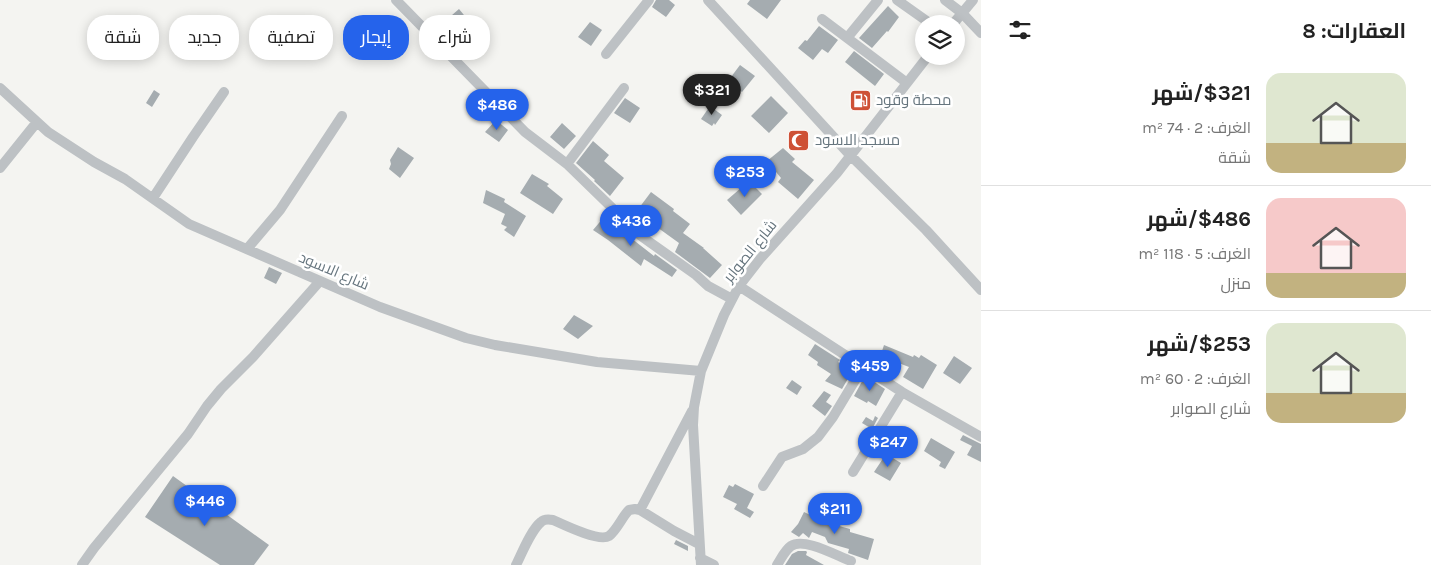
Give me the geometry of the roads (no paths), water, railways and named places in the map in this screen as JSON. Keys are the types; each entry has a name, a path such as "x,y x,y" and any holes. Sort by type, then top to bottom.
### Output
{"street":[{"path":"396,0 525,132 567,164 641,236 696,275 708,286 732,299"},
{"path":"606,54 649,0"},
{"path":"708,0 850,155 926,230 981,290"},
{"path":"846,38 878,0"},
{"path":"897,0 918,15"},
{"path":"945,0 962,12 981,33"},
{"path":"960,15 972,0"},
{"path":"822,19 906,83"},
{"name":"شارع الصوابر","path":"700,562 693,425 694,407 701,371 732,299 739,286 760,259 850,155 921,65"},
{"name":"شارع الاسود","path":"0,88 37,122 80,153 125,179 189,224 414,320 466,338 495,345 597,362 701,371"},
{"path":"567,164 624,88"},
{"path":"153,198 192,137 224,92"},
{"path":"247,249 280,210 342,116"},
{"path":"0,168 37,122"},
{"path":"82,565 188,434 221,389 253,357 320,281"},
{"path":"739,286 902,392 981,437"},
{"path":"763,486 782,457 803,449 818,436 833,417 863,367"},
{"path":"852,472 902,392"},
{"path":"640,510 694,407"},
{"path":"516,565 535,529 545,519 553,520 603,538 608,537 612,533 629,510 635,509 700,544"},
{"path":"777,565 789,547 797,543 808,544 851,561"},
{"path":"700,562 714,565"}],"place":[{"name":"محطة وقود","path":"860,100"},
{"name":"مسجد الاسود","path":"799,140"}]}
